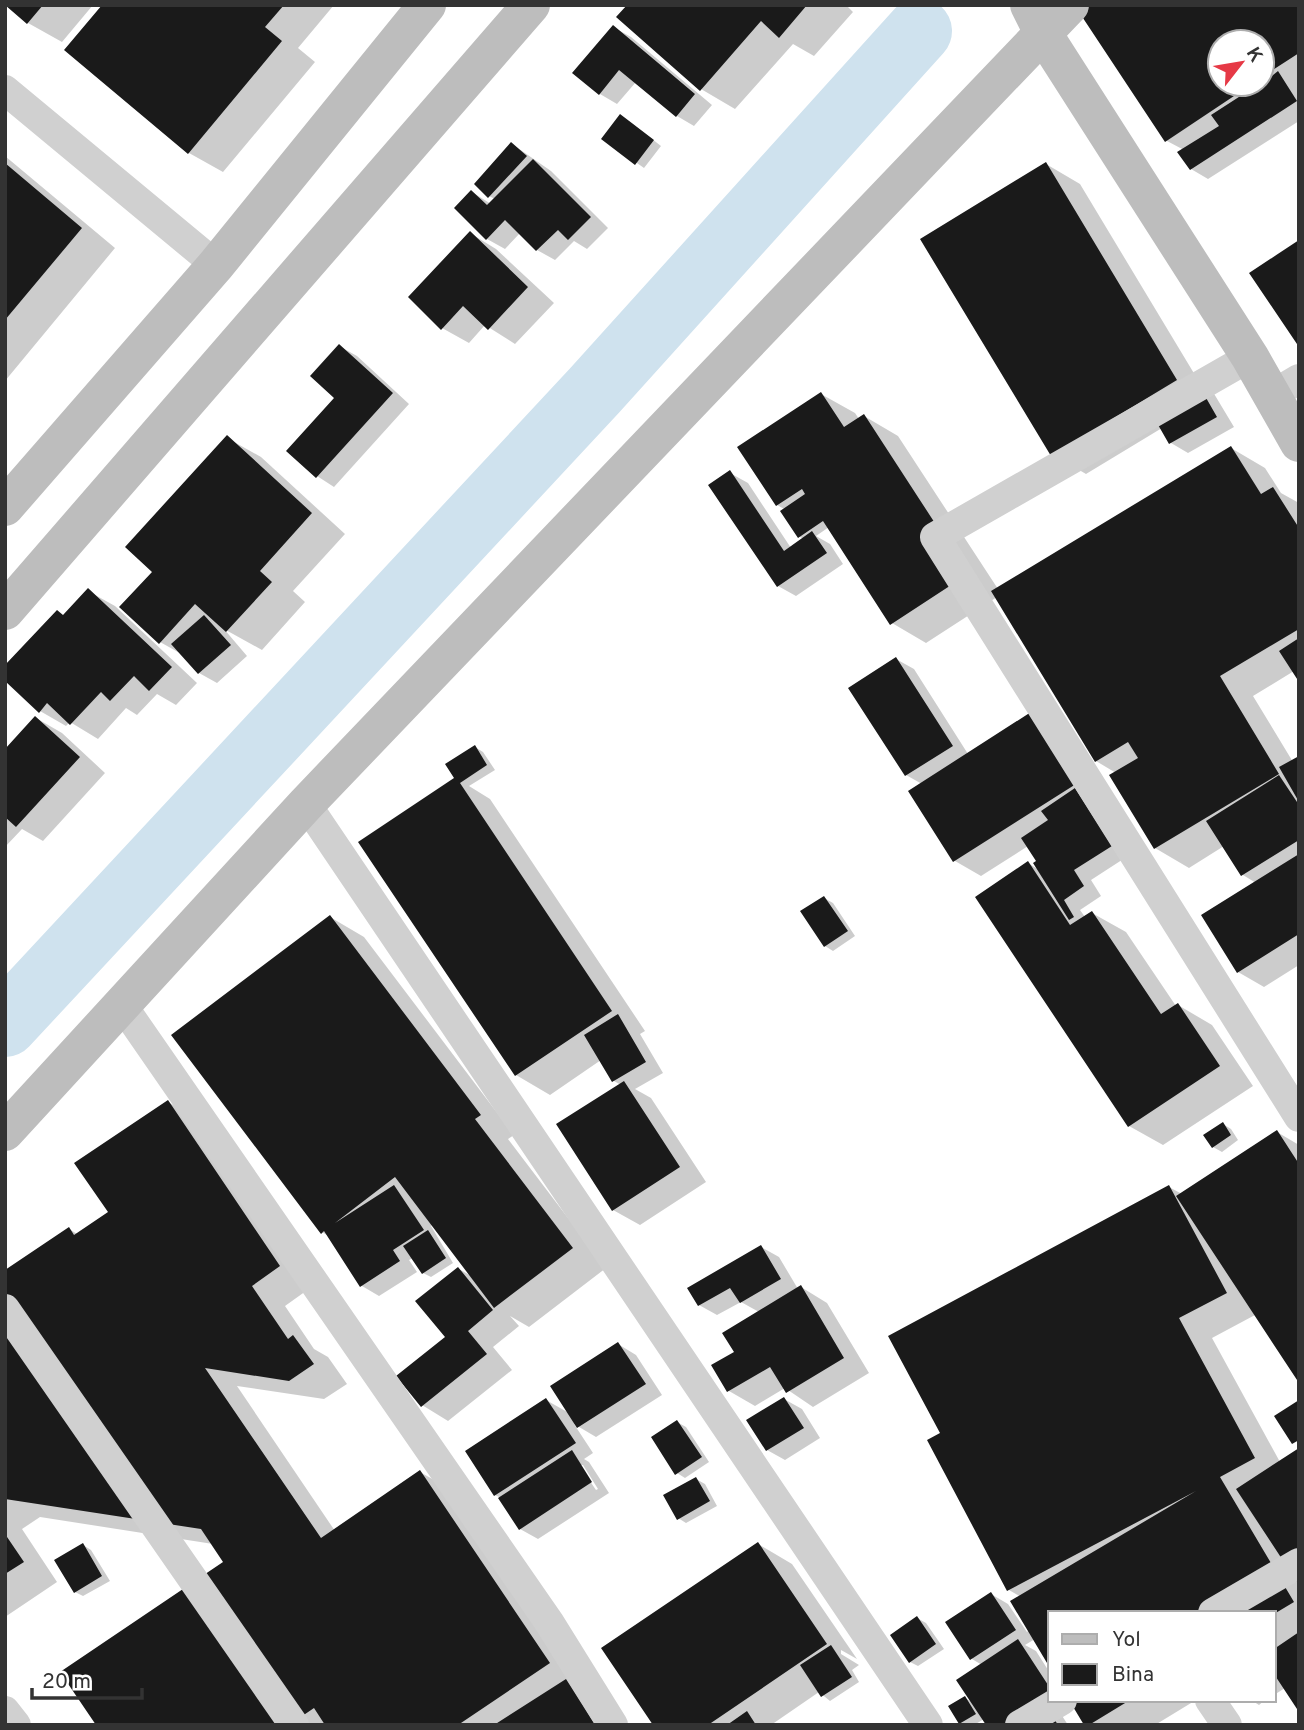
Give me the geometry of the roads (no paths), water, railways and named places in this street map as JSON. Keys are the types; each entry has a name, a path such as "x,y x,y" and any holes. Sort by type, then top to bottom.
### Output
{"main road":[{"path":"5,507 216,265 427,5"},
{"path":"5,611 531,5"},
{"path":"5,1132 306,804 1036,20 1070,5"},
{"path":"1036,20 1250,356 1285,387 1299,443"}],"street":[{"path":"5,90 216,265"},
{"path":"1250,356 935,537 1299,1116"},
{"path":"306,804 928,1725"},
{"path":"122,1005 549,1622 613,1725"},
{"path":"5,1309 293,1725"},
{"path":"1216,1611 1299,1563"},
{"path":"1020,1725 1059,1702"},
{"path":"1211,1702 1227,1725"},
{"path":"5,1711 16,1725"}],"waterway":[{"path":"5,1024 595,390 919,31"}]}
